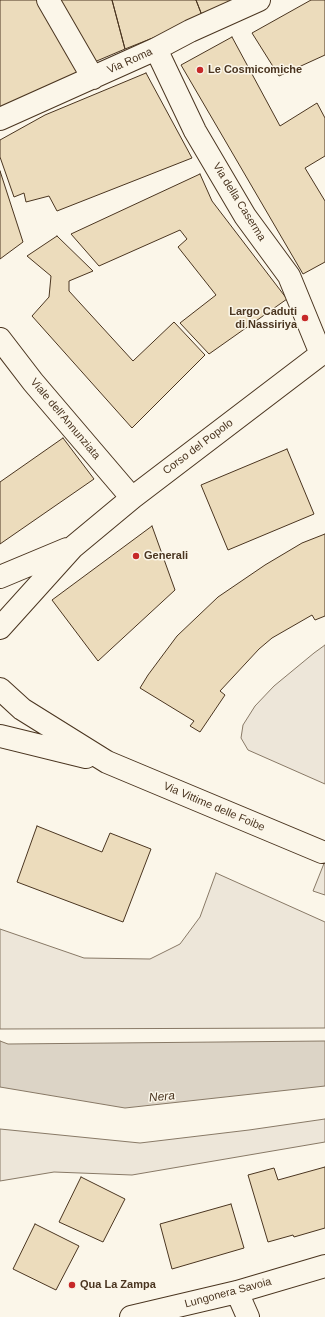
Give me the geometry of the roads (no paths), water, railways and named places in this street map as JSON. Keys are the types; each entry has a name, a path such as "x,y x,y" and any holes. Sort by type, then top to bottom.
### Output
{"street":[{"path":"48,0 93,78"},
{"name":"Via Roma","path":"0,120 259,0"},
{"name":"Via della Caserma","path":"156,49 195,131 241,210 289,276 323,352"},
{"name":"Viale dell'Annunziata","path":"0,339 33,382 132,498"},
{"name":"Corso del Popolo","path":"0,628 74,547 132,498 323,352"},
{"name":"Corso del Popolo","path":"0,577 74,547"},
{"name":"Via Vittime delle Foibe","path":"0,689 22,709 107,762"},
{"name":"Via Vittime delle Foibe","path":"0,736 107,762 322,852"},
{"name":"Lungonera Savoia","path":"131,1317 237,1292 325,1266"},
{"path":"237,1292 248,1317"}],"water":[{"name":"Nera","path":"0,1041 8,1044 325,1041 325,1086 125,1108 0,1087"}],"place":[{"name":"Le Cosmicomiche","path":"200,70"},
{"name":"Largo Caduti di Nassiriya","path":"305,318"},
{"name":"Generali","path":"136,556"},
{"name":"Qua La Zampa","path":"72,1285"}]}
